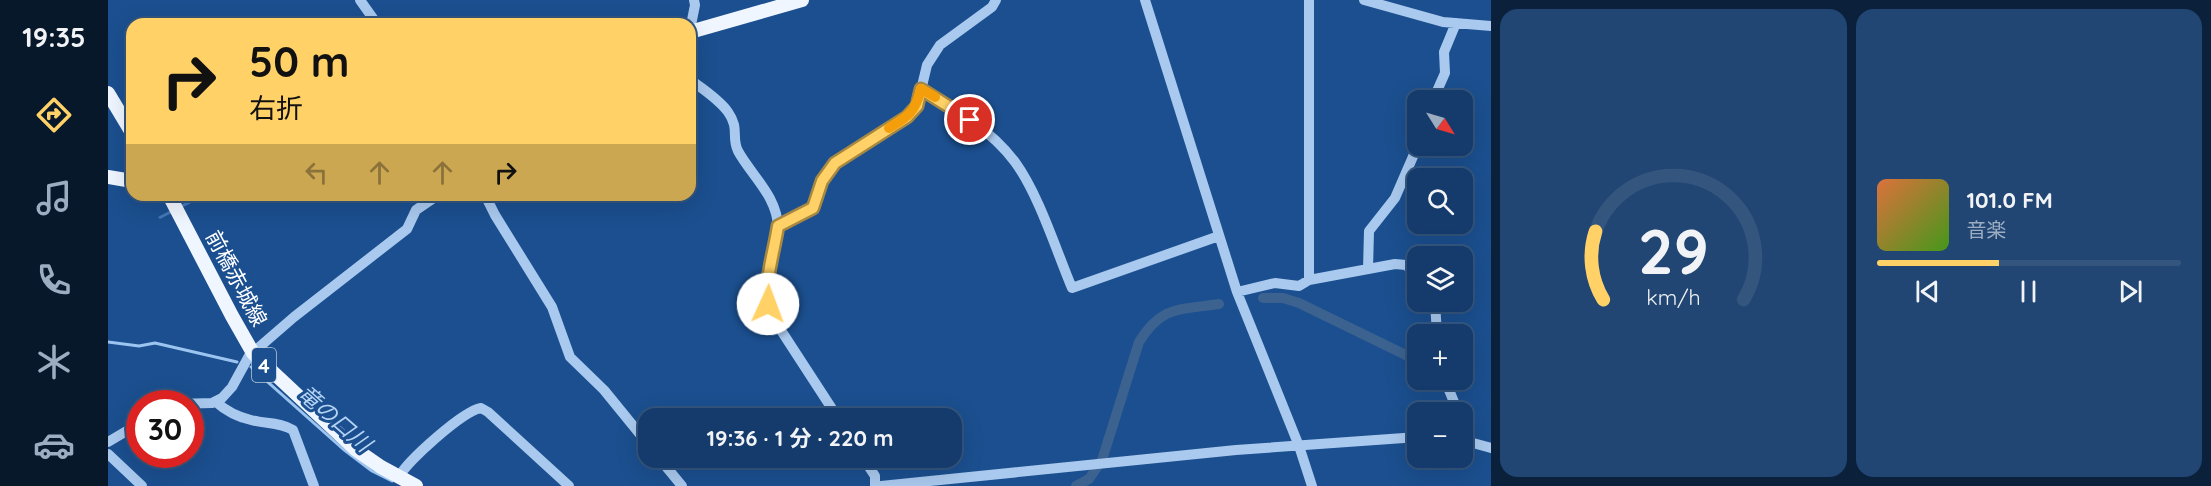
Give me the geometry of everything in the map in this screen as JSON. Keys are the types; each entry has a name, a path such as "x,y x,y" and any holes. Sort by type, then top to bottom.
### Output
{"main road":[{"path":"696,29 802,0"},
{"path":"108,93 126,123"},
{"path":"108,177 126,180"},
{"name":"前橋赤城線","path":"172,201 253,352 284,385 355,449 416,486"}],"street":[{"path":"360,0 373,18"},
{"path":"692,18 694,0"},
{"path":"778,226 813,208 822,181 835,163 907,117 917,106 927,64 940,45 992,7 996,0"},
{"path":"1145,0 1237,291 1299,446 1312,486"},
{"path":"1309,0 1309,280"},
{"path":"1364,0 1443,22 1491,26"},
{"path":"1437,90 1445,72 1443,52 1456,23"},
{"path":"696,84 727,110 736,126 735,143 738,151 767,194 778,226 768,279 768,304 773,318 832,408"},
{"path":"921,89 985,130 1015,162 1031,189 1072,288 1219,236"},
{"path":"1368,269 1369,231 1395,198 1413,156"},
{"path":"204,403 216,402 228,393 246,359 253,352 407,229 416,210 429,201"},
{"path":"488,201 552,307 570,357 616,404 638,432"},
{"path":"1237,291 1275,283 1299,286 1309,280 1368,269 1395,264 1407,266"},
{"path":"216,402 226,410 251,420 282,425 293,430 314,486"},
{"path":"399,477 407,465 438,436 472,411 481,408 569,486"},
{"path":"108,442 126,431"},
{"path":"881,486 1236,450 1407,439"},
{"path":"1473,443 1491,448"},
{"path":"108,454 142,486"},
{"path":"667,468 682,486"},
{"path":"870,468 875,476 875,486"}],"building":[{"path":"188,201 195,201 160,219 158,217"}],"waterway":[{"path":"1263,298 1283,298 1299,303 1407,356"},
{"path":"1076,486 1089,479 1102,460 1139,342 1147,330 1164,315 1173,311 1219,304"},
{"name":"竜の口川","path":"108,342 139,346 155,343 237,362"},
{"name":"竜の口川","path":"251,367 343,449 372,471 392,481"}],"slow traffic":[{"path":"889,128 907,117 917,106 921,89 935,97"}],"route":[{"path":"768,304 768,279 778,226 813,208 822,181 835,163 907,117 917,106 921,89 970,120"}]}
